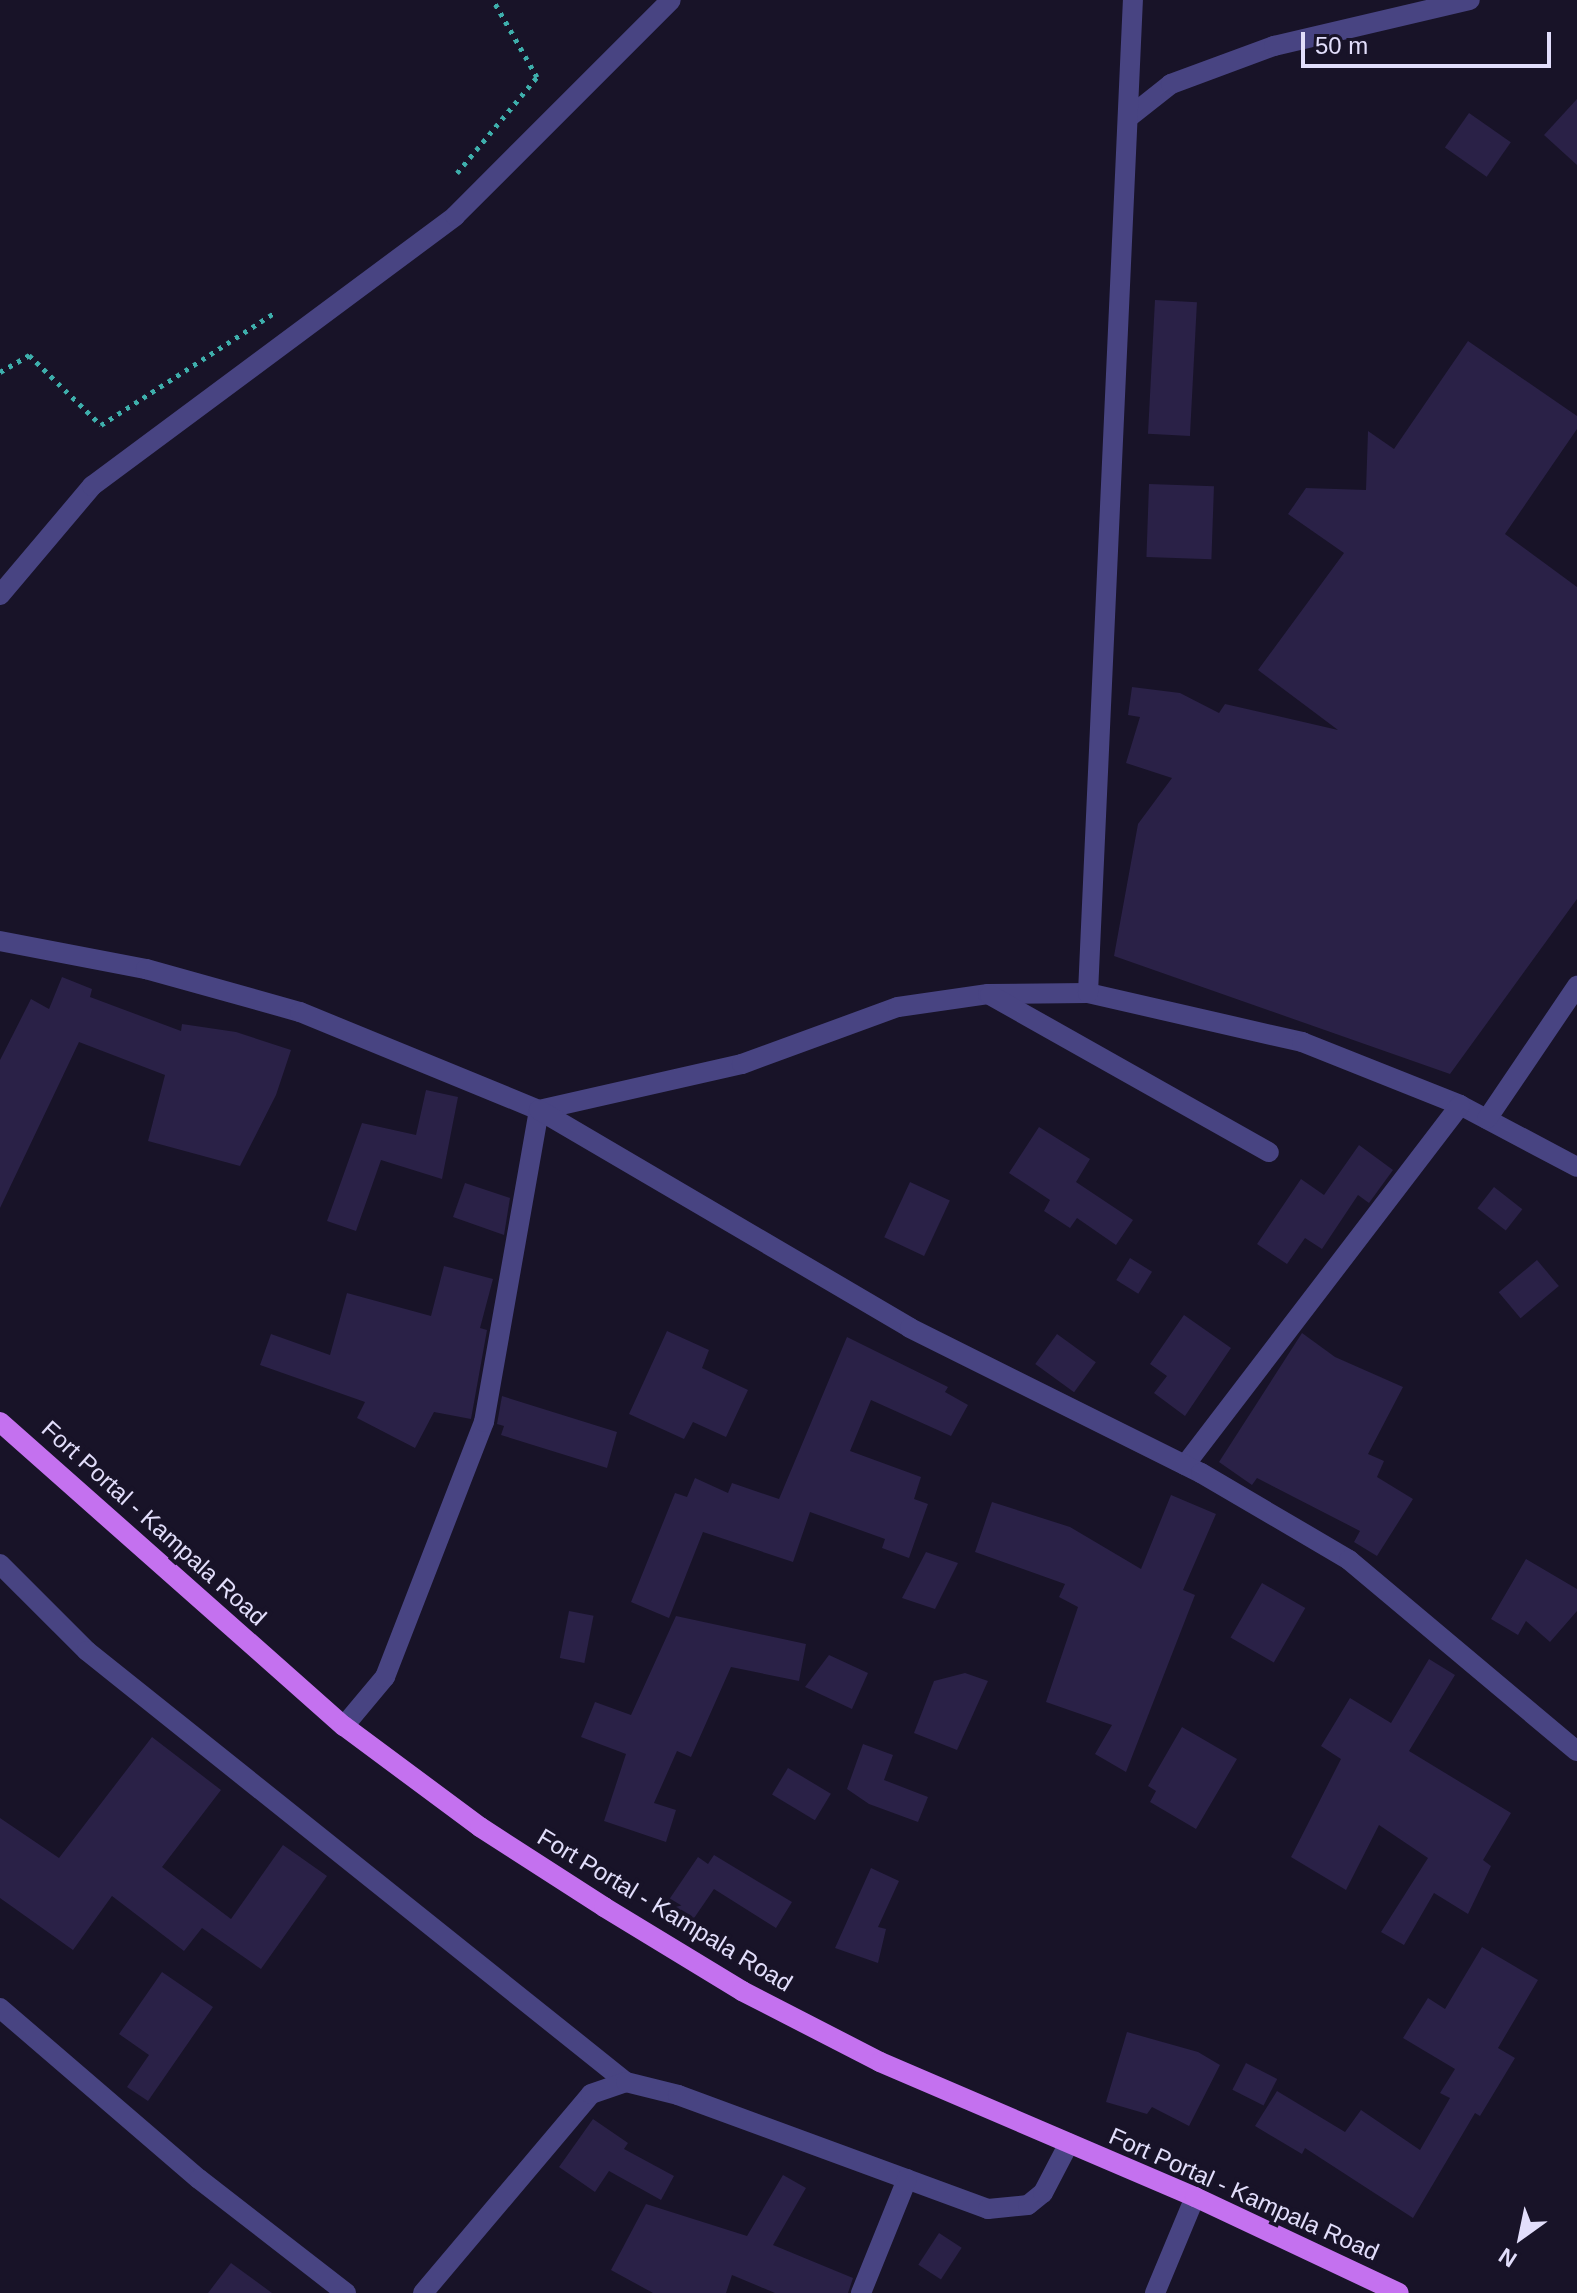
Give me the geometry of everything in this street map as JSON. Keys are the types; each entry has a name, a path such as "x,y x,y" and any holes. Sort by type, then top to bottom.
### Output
{"main road":[{"name":"Fort Portal - Kampala Road","path":"0,1422 344,1726 480,1827 742,1991 880,2062 1195,2197 1399,2293"}],"street":[{"path":"0,595 92,486 455,216 671,0"},
{"path":"1088,993 1133,0"},
{"path":"1128,118 1171,84 1274,46 1470,0"},
{"path":"0,941 146,969 300,1012 539,1110 910,1328 1185,1465 1349,1560 1577,1751"},
{"path":"1487,1119 1577,986"},
{"path":"539,1110 742,1064 898,1007 988,994 1088,993 1302,1042 1460,1105 1577,1167"},
{"path":"988,994 1269,1152"},
{"path":"1185,1465 1460,1105"},
{"path":"344,1726 385,1677 484,1422 539,1110"},
{"path":"0,1564 87,1651 626,2082 678,2095 988,2209 1028,2205 1043,2193 1069,2143"},
{"path":"0,2008 199,2179 346,2293"},
{"path":"423,2293 591,2094 626,2082"},
{"path":"861,2293 907,2179"},
{"path":"1155,2293 1195,2197"}],"path":[{"path":"455,174 537,77 493,0"},
{"path":"0,372 29,355 101,425 284,307"}],"building":[{"path":"1577,99 1577,165 1544,135"},
{"path":"1469,113 1511,142 1487,177 1445,147"},
{"path":"1155,300 1197,302 1190,436 1148,434"},
{"path":"1468,341 1577,416 1577,429 1505,534 1577,587 1577,899 1450,1074 1114,956 1138,824 1172,778 1126,763 1140,717 1128,715 1132,687 1180,693 1219,713 1225,704 1338,730 1258,670 1344,553 1288,514 1306,488 1366,490 1368,431 1394,449"},
{"path":"1149,484 1214,486 1211,559 1146,557"},
{"path":"62,977 92,989 90,997 181,1031 182,1024 236,1032 291,1050 276,1095 240,1166 148,1141 165,1075 79,1042 0,1208 0,1060 31,999 49,1009"},
{"path":"426,1090 458,1097 442,1179 381,1160 356,1231 327,1221 362,1123 416,1135"},
{"path":"1039,1127 1090,1159 1076,1182 1133,1220 1116,1245 1077,1218 1070,1228 1044,1211 1050,1200 1009,1173"},
{"path":"1359,1145 1393,1170 1369,1203 1358,1195 1322,1249 1305,1238 1287,1264 1257,1244 1301,1179 1324,1195"},
{"path":"910,1182 950,1201 924,1256 884,1237"},
{"path":"465,1183 510,1198 504,1235 453,1217"},
{"path":"1494,1187 1522,1209 1506,1230 1477,1208"},
{"path":"1130,1258 1152,1272 1138,1294 1116,1280"},
{"path":"1537,1260 1559,1286 1521,1318 1499,1292"},
{"path":"444,1266 493,1279 480,1328 487,1330 471,1419 434,1412 415,1448 357,1418 365,1402 260,1365 271,1334 330,1355 347,1293 431,1316"},
{"path":"1184,1315 1231,1348 1185,1416 1154,1393 1167,1376 1150,1364"},
{"path":"667,1331 709,1350 702,1368 748,1390 726,1437 693,1422 684,1439 629,1414"},
{"path":"1302,1333 1335,1357 1403,1387 1368,1454 1384,1461 1377,1477 1413,1499 1377,1556 1354,1542 1360,1531 1257,1478 1252,1485 1219,1462"},
{"path":"1057,1334 1096,1362 1074,1392 1035,1364"},
{"path":"847,1337 948,1387 945,1392 968,1405 951,1436 871,1400 850,1451 921,1477 914,1499 928,1504 909,1558 882,1548 885,1539 810,1512 793,1562 703,1532 669,1618 631,1602 675,1493 687,1497 695,1478 728,1493 732,1483 779,1499"},
{"path":"502,1396 617,1432 607,1468 501,1435 504,1426 497,1424"},
{"path":"1171,1495 1216,1514 1183,1590 1195,1595 1126,1772 1095,1754 1112,1725 1046,1702 1078,1607 1059,1597 1065,1584 975,1552 992,1502 1070,1527 1141,1569"},
{"path":"926,1552 958,1563 935,1609 902,1598"},
{"path":"1526,1559 1577,1589 1577,1611 1550,1642 1526,1621 1518,1635 1491,1619"},
{"path":"1262,1583 1305,1608 1274,1663 1230,1638"},
{"path":"569,1611 594,1616 584,1663 560,1658"},
{"path":"676,1616 806,1644 799,1681 731,1667 691,1757 677,1751 654,1803 676,1810 666,1842 604,1821 626,1754 581,1737 595,1702 631,1715"},
{"path":"829,1655 868,1673 852,1709 805,1687"},
{"path":"1429,1659 1455,1675 1409,1751 1511,1813 1483,1860 1491,1866 1468,1914 1434,1893 1404,1945 1381,1932 1428,1858 1379,1825 1346,1890 1291,1857 1341,1759 1321,1746 1350,1698 1391,1723"},
{"path":"965,1673 988,1681 957,1750 914,1733 934,1681"},
{"path":"1182,1727 1237,1759 1196,1829 1150,1802 1156,1791 1148,1786"},
{"path":"152,1737 221,1790 162,1867 231,1919 283,1845 327,1876 261,1969 202,1928 184,1951 112,1896 73,1950 0,1898 0,1818 59,1858"},
{"path":"863,1744 893,1755 884,1780 928,1797 918,1822 869,1804 847,1789"},
{"path":"788,1768 831,1794 815,1820 772,1795"},
{"path":"714,1855 792,1902 776,1928 714,1889 690,1924 664,1907 698,1857 708,1864"},
{"path":"871,1868 899,1881 878,1927 886,1929 878,1963 835,1948"},
{"path":"1482,1947 1538,1980 1498,2048 1515,2058 1480,2116 1475,2113 1413,2218 1305,2148 1302,2154 1255,2126 1277,2091 1345,2132 1361,2110 1420,2150 1450,2098 1440,2093 1455,2069 1403,2038 1428,1998 1445,2009"},
{"path":"162,1972 213,2007 148,2101 127,2087 149,2055 119,2034"},
{"path":"1127,2032 1198,2052 1220,2065 1189,2126 1152,2107 1147,2114 1106,2102"},
{"path":"1246,2063 1277,2079 1264,2106 1232,2090"},
{"path":"593,2119 628,2143 624,2149 674,2176 661,2200 609,2171 595,2192 559,2167"},
{"path":"783,2175 806,2188 773,2245 853,2278 848,2293 775,2293 732,2275 726,2293 653,2293 611,2270 646,2204 747,2236"},
{"path":"939,2233 962,2248 941,2280 918,2265"},
{"path":"231,2263 272,2293 208,2293"}]}
